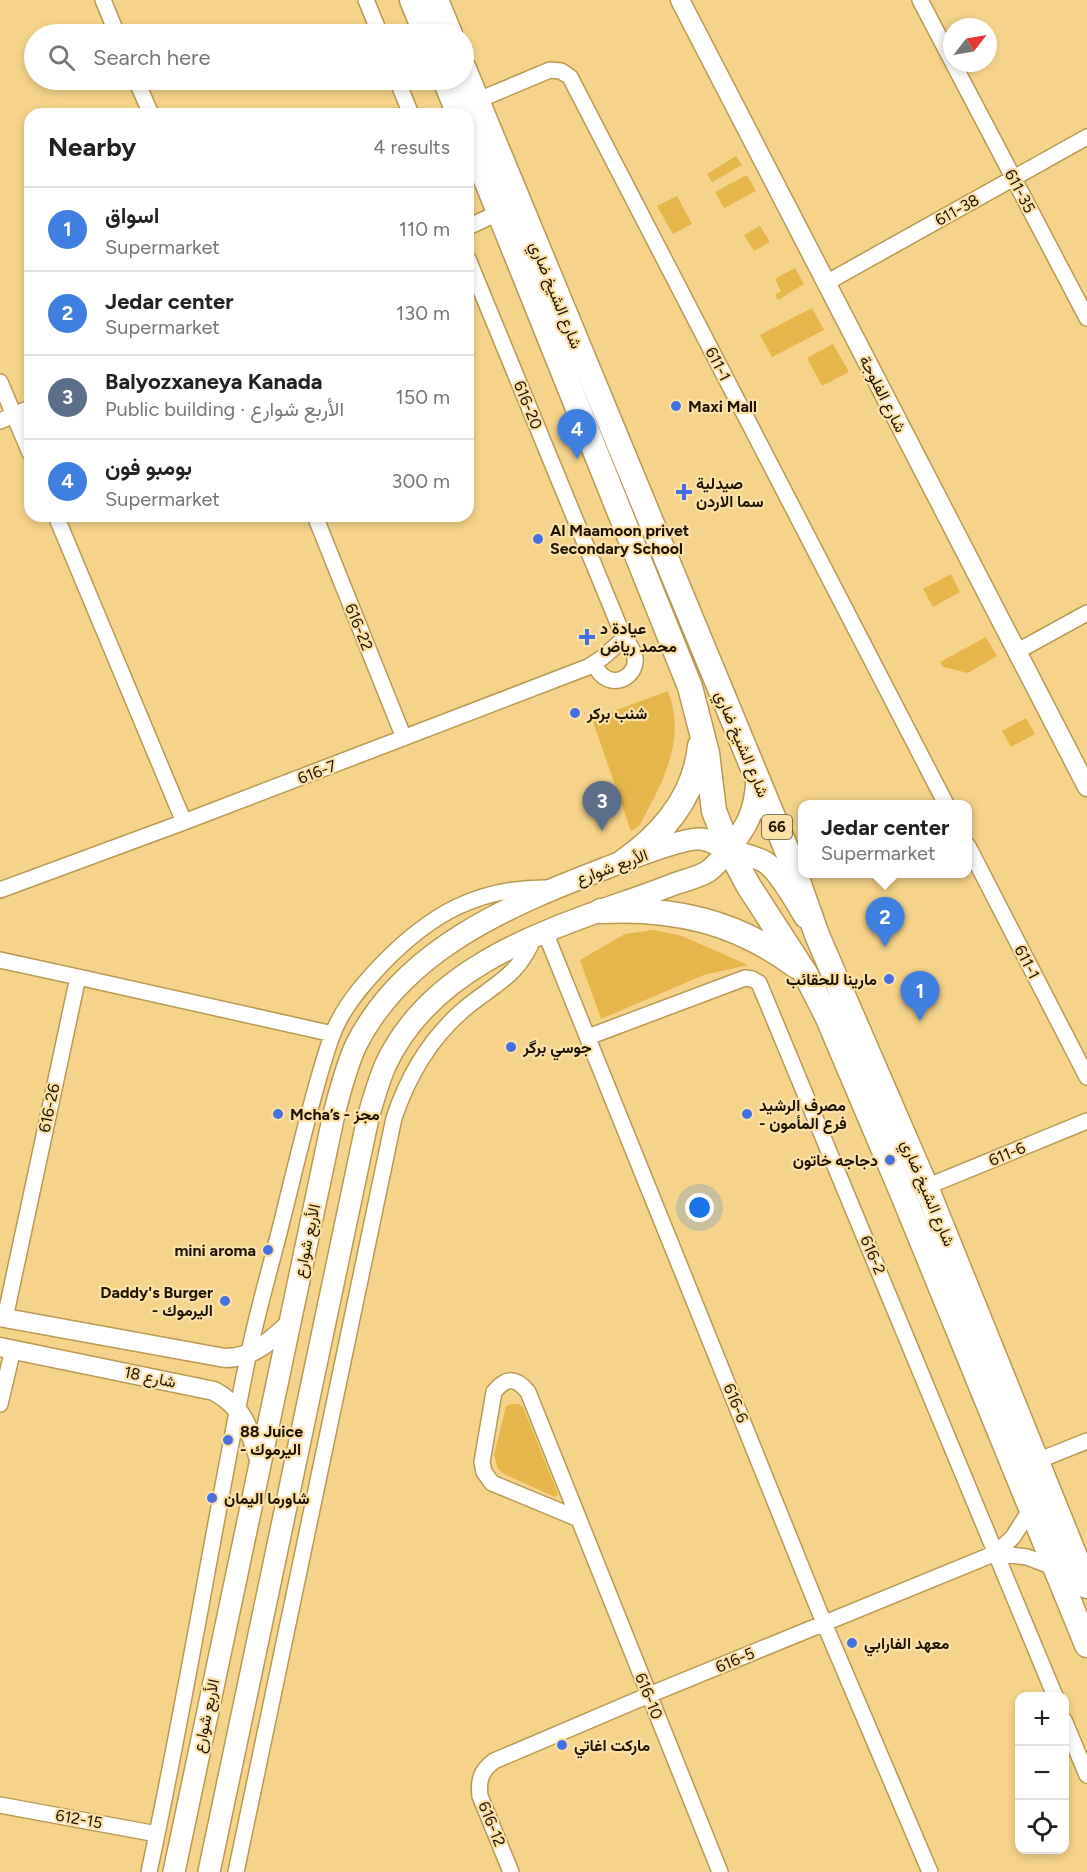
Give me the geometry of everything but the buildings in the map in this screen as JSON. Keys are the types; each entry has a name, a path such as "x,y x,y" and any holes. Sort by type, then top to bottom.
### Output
{"main road":[{"path":"412,0 422,24"},
{"path":"436,0 446,24"},
{"name":"شارع الشيخ ضاري","path":"454,90 468,107"},
{"name":"شارع الشيخ ضاري","path":"466,90 468,107"},
{"name":"شارع الشيخ ضاري","path":"474,121 788,853 817,935 926,1187 1087,1586"},
{"name":"شارع الشيخ ضاري","path":"474,149 690,687 707,753 714,811 729,849 748,885 805,973 827,1016 1087,1644"},
{"path":"623,862 645,846 680,806 699,756 702,729"},
{"name":"الأربع شوارع","path":"209,1872 368,1118 375,1090 386,1064 417,1017 436,996 466,973 540,934 702,874 716,864 743,832 753,813 757,779"},
{"name":"الأربع شوارع","path":"174,1872 343,1078 356,1046 369,1023 402,981 444,946 514,906 623,862 698,838 763,861 770,866 817,935"},
{"path":"601,910 656,910 710,921 760,942 805,973"}],"street":[{"path":"103,0 113,24"},
{"path":"366,0 376,24"},
{"name":"شارع الفلوجة","path":"680,0 1087,787"},
{"name":"611-35","path":"920,0 943,43"},
{"name":"611-1","path":"468,107 550,70 561,71 570,77 944,800"},
{"name":"611-35","path":"958,72 1087,318"},
{"path":"140,90 148,108"},
{"path":"401,90 409,108"},
{"name":"611-38","path":"826,282 1087,137"},
{"path":"474,224 500,212"},
{"name":"616-20","path":"474,273 625,638 635,656 634,668 627,677 621,680 610,680 600,674 594,664"},
{"path":"0,382 7,418 24,444"},
{"path":"7,418 24,411"},
{"path":"59,522 184,822"},
{"name":"616-22","path":"317,522 404,738"},
{"path":"1016,652 1087,613"},
{"name":"616-7","path":"0,890 184,822 594,664 625,638"},
{"name":"611-1","path":"972,854 1087,1077"},
{"path":"149,1872 249,1355 315,1090 333,1034 355,995 412,935 427,923 444,912 481,896 518,889 555,888"},
{"path":"236,1872 394,1118 402,1093 428,1048 444,1028 463,1010 513,972 540,934"},
{"name":"616-6","path":"540,934 588,1037 824,1623 930,1872"},
{"path":"0,960 333,1034"},
{"name":"616-26","path":"2,1317 78,976"},
{"name":"616-2","path":"588,1037 745,978 759,982 1053,1692"},
{"name":"611-6","path":"926,1187 1087,1121"},
{"name":"شارع 18","path":"2,1317 225,1358 249,1355"},
{"path":"249,1355 270,1342 290,1323"},
{"path":"0,1404 6,1348"},
{"name":"شارع 18","path":"6,1348 204,1389 223,1396 239,1410"},
{"name":"616-10","path":"579,1519 492,1483 484,1472 482,1462 494,1392 501,1383 510,1380 521,1383 528,1392 579,1519 720,1872"},
{"path":"239,1410 260,1462"},
{"path":"1037,1461 1087,1442"},
{"path":"996,1553 1020,1528 1032,1507"},
{"path":"996,1553 1027,1557 1057,1569"},
{"name":"616-5","path":"481,1776 495,1761 649,1695 996,1553"},
{"path":"1069,1730 1087,1775"},
{"name":"616-12","path":"481,1776 480,1796 511,1872"},
{"name":"612-15","path":"0,1805 157,1834"}],"shaded area":[{"path":"736,156 742,165 712,182 707,174"},
{"path":"747,175 756,191 724,208 715,192"},
{"path":"677,196 692,224 673,234 657,206"},
{"path":"760,226 770,242 754,251 744,235"},
{"path":"795,268 804,284 778,300 775,295 781,291 775,279"},
{"path":"812,308 824,330 772,357 760,335"},
{"path":"833,344 849,372 822,386 807,358"},
{"path":"951,574 960,592 933,607 923,589"},
{"path":"986,637 997,656 968,673 943,667 940,662"},
{"path":"668,691 675,727 669,761 656,794 639,826 631,831 592,719"},
{"path":"1026,718 1035,734 1011,747 1002,731"},
{"path":"654,930 682,936 748,965 704,975 601,1019 580,960 625,934"},
{"path":"512,1404 523,1407 558,1494 555,1497 504,1474 498,1469 494,1455 506,1406"}],"place":[{"name":"Maxi Mall","path":"676,406"},
{"name":"بومبو فون","path":"577,459"},
{"name":"صيدلية سما الاردن","path":"684,492"},
{"name":"Al Maamoon privet Secondary School","path":"538,539"},
{"name":"عيادة د محمد رياض","path":"587,637"},
{"name":"شنب بركر","path":"575,713"},
{"name":"Balyozxaneya Kanada","path":"602,831"},
{"name":"Jedar center","path":"885,947"},
{"name":"مارينا للحقائب","path":"889,979"},
{"name":"اسواق","path":"920,1021"},
{"name":"جوسي برگر","path":"511,1047"},
{"name":"Mcha’s - مجز","path":"278,1114"},
{"name":"مصرف الرشيد - فرع المأمون","path":"747,1114"},
{"name":"دجاجه خاتون","path":"890,1160"},
{"name":"mini aroma","path":"268,1250"},
{"name":"Daddy's Burger - اليرموك","path":"225,1301"},
{"name":"88 Juice - اليرموك","path":"228,1440"},
{"name":"شاورما اليمان","path":"212,1498"},
{"name":"معهد الفارابي","path":"852,1643"},
{"name":"ماركت اغاتي","path":"562,1745"}]}
